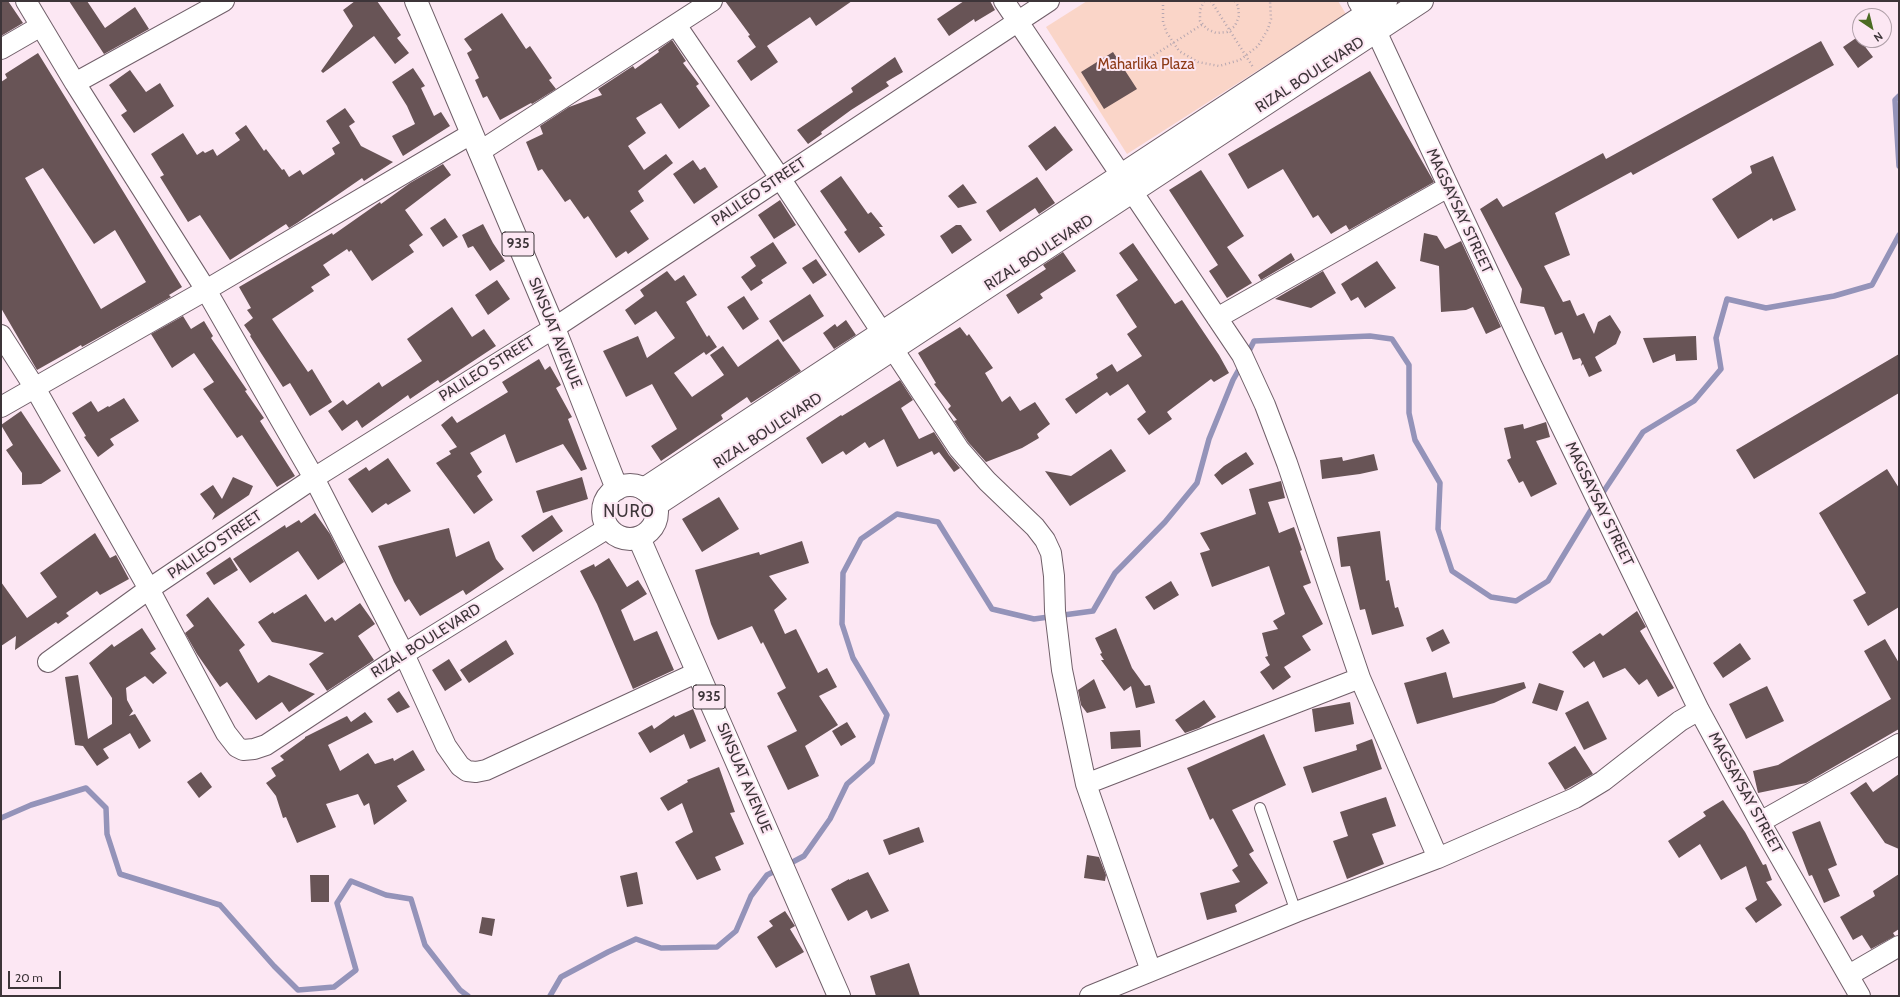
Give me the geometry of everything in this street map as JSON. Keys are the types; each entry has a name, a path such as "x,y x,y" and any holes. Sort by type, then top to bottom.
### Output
{"main road":[{"name":"SINSUAT AVENUE","path":"416,1 554,328 617,488"},
{"name":"RIZAL BOULEVARD","path":"650,497 1126,184 1386,1"},
{"name":"RIZAL BOULEVARD","path":"1126,184 1263,82 1367,15 1422,1"},
{"path":"635,486 650,497 656,521 647,534 631,540 622,539 614,535 604,520 603,511 605,502 610,494 617,488 635,486"},
{"name":"SINSUAT AVENUE","path":"639,538 839,996"}],"street":[{"path":"26,1 75,83 206,290 314,478 404,654 452,757 460,766 468,771 476,772 486,770 698,672"},
{"path":"75,83 224,1"},
{"path":"1,407 206,290 475,143 676,25 712,1"},
{"path":"1004,1 1217,318 1246,364 1265,405 1287,463 1360,678 1438,858"},
{"name":"PALILEO STREET","path":"48,662 149,589 314,478 554,328 1049,1"},
{"name":"MAGSAYSAY STREET","path":"1367,15 1592,489 1699,710 1760,822 1860,996"},
{"path":"676,25 780,178 959,448 987,481 1036,527 1045,540 1051,552 1054,576 1056,620 1062,670 1086,784 1151,971"},
{"path":"1,49 41,26"},
{"path":"1217,318 1448,187"},
{"path":"1,335 35,388 149,589"},
{"name":"RIZAL BOULEVARD","path":"149,589 226,732 237,747 244,750 254,749 266,745 404,654 608,528"},
{"path":"1086,784 1360,678"},
{"path":"1090,996 1296,912 1438,858 1575,798 1603,781 1680,721 1699,710"},
{"path":"1760,822 1899,744"},
{"path":"1849,975 1899,946"}],"lane":[{"path":"1260,808 1296,912"}],"path":[{"path":"1163,1 1163,22 1172,43 1188,57 1208,65 1230,64 1246,56 1258,46 1268,29 1271,19 1270,1"},
{"path":"1204,1 1200,10 1200,20 1207,29 1216,33 1230,30 1235,26 1239,16 1238,6 1235,1"},
{"path":"1211,1 1263,82"},
{"path":"1140,64 1203,24"}],"green space":[{"name":"Maharlika Plaza","path":"1087,1 1338,1 1346,14 1127,154 1046,27"}],"building":[{"path":"1,1 8,1 23,23 1,36"},
{"path":"69,1 87,1 105,28 135,7 149,29 104,54"},
{"path":"355,1 377,1 401,35 397,38 409,53 395,64 374,36 323,73 321,71 353,26 343,10"},
{"path":"725,1 852,1 816,26 810,17 767,46 778,62 751,81 737,61 756,47 748,36 750,35"},
{"path":"964,1 990,1 995,10 975,22 974,19 949,36 937,19"},
{"path":"502,13 526,49 530,46 552,78 549,80 556,89 532,104 531,103 500,120 487,96 483,98 475,80 479,78 467,53 472,50 464,39"},
{"path":"672,40 686,61 683,63 699,84 696,86 710,106 679,129 661,103 636,118 646,133 628,146 644,170 666,154 673,163 638,191 644,201 630,211 649,239 628,254 626,251 616,258 588,216 584,219 570,199 565,202 542,169 538,171 526,142 543,134 540,126 569,107 602,95 598,89 633,66 635,69 659,52 658,50"},
{"path":"1821,41 1834,65 1633,175 1631,172 1555,213 1570,255 1544,266 1563,302 1570,300 1577,316 1584,313 1594,334 1598,322 1610,315 1621,332 1616,344 1595,357 1602,371 1589,377 1583,364 1581,366 1582,362 1580,358 1573,360 1562,332 1555,335 1544,307 1520,303 1522,289 1480,209 1497,198 1503,207 1603,153 1606,159"},
{"path":"1852,41 1852,48 1866,48 1873,57 1858,68 1843,47"},
{"path":"1113,52 1137,89 1104,109 1081,72"},
{"path":"38,53 182,287 169,295 171,297 82,347 81,345 37,370 1,308 1,82 7,78 5,74","holes":["43,168 94,244 115,230 146,282 101,309 25,178"]},
{"path":"895,57 903,72 886,82 889,86 851,110 821,132 822,134 808,144 797,130 853,92 851,88"},
{"path":"413,68 425,86 421,88 434,116 441,112 450,126 403,156 392,136 415,124 407,106 392,82"},
{"path":"130,70 146,92 160,83 174,106 134,133 121,115 127,111 109,85"},
{"path":"1370,71 1434,182 1349,230 1346,225 1331,234 1318,215 1313,218 1283,169 1248,189 1228,154"},
{"path":"345,108 355,122 349,126 361,146 393,162 364,181 362,178 289,228 286,224 230,260 200,215 188,222 160,177 164,175 151,154 183,133 197,155 203,151 205,153 213,149 217,156 240,140 235,133 246,125 264,151 266,149 282,170 284,169 289,177 300,170 303,175 335,154 332,148 340,143 326,121"},
{"path":"1055,126 1073,150 1046,171 1028,146"},
{"path":"1773,156 1796,210 1773,221 1772,218 1738,239 1712,199 1752,173 1750,166"},
{"path":"693,160 700,170 705,167 718,187 694,204 673,174"},
{"path":"443,164 451,175 405,210 423,235 409,245 414,252 372,281 351,250 349,252 347,249 323,265 330,275 311,287 314,291 272,319 308,372 312,369 332,402 310,416 290,383 283,387 250,336 251,335 244,325 253,318 247,310 251,308 239,287 332,233 333,235 380,202 381,204 410,183"},
{"path":"1201,170 1244,236 1227,247 1252,283 1227,298 1209,271 1218,265 1169,190"},
{"path":"841,176 868,214 871,212 883,227 879,227 885,235 859,253 844,232 847,230 820,191"},
{"path":"1037,177 1055,203 1039,214 1035,208 1000,232 986,211"},
{"path":"963,184 977,203 958,208 948,196"},
{"path":"780,200 796,225 774,239 758,215"},
{"path":"445,218 458,237 443,247 430,228"},
{"path":"483,224 505,261 490,271 473,246 468,248 462,235"},
{"path":"956,225 961,225 972,240 952,254 940,236"},
{"path":"1424,233 1437,236 1445,249 1461,241 1501,327 1486,334 1473,307 1466,310 1441,312 1439,266 1420,261"},
{"path":"773,242 787,263 761,280 763,283 751,291 741,277 756,266 750,257"},
{"path":"1133,243 1175,304 1182,300 1219,355 1229,373 1214,382 1211,379 1167,412 1172,419 1149,435 1137,419 1146,412 1128,384 1110,396 1107,392 1076,414 1065,399 1098,378 1096,374 1112,364 1117,372 1142,356 1127,334 1137,327 1116,295 1138,280 1119,253"},
{"path":"1063,252 1076,271 1040,294 1043,298 1018,314 1006,295 1046,269 1043,265"},
{"path":"1291,253 1295,260 1261,280 1258,275"},
{"path":"816,259 827,275 813,284 802,268"},
{"path":"1377,261 1396,288 1365,308 1358,297 1351,301 1341,284"},
{"path":"667,271 675,281 684,275 697,295 686,302 707,337 709,335 717,347 706,355 704,352 674,373 692,397 724,375 710,355 723,346 738,367 778,339 801,371 751,403 747,397 721,415 723,419 661,461 651,446 677,429 652,384 626,397 603,351 638,336 647,358 675,338 656,311 635,325 625,310 644,296 640,290"},
{"path":"1323,271 1336,293 1311,308 1275,299"},
{"path":"497,280 510,299 488,315 475,295"},
{"path":"810,294 824,316 783,342 769,321"},
{"path":"744,296 759,319 743,330 727,307"},
{"path":"452,307 472,337 484,329 496,346 440,383 438,380 410,399 408,395 362,428 357,420 342,431 328,411 343,400 347,405 379,382 382,387 422,361 407,339"},
{"path":"183,316 191,329 204,321 213,336 211,338 247,390 245,391 264,418 260,421 295,476 277,487 242,435 237,438 203,389 214,382 194,353 172,368 151,334"},
{"path":"846,320 856,335 834,349 823,333 835,324 837,327"},
{"path":"960,327 967,336 969,334 993,368 985,373 1002,402 1010,396 1020,411 1035,402 1050,424 1037,434 1039,438 1022,448 986,462 968,442 954,421 957,420 948,409 951,406 934,384 936,383 918,353"},
{"path":"1696,336 1697,360 1676,361 1675,354 1653,363 1643,338"},
{"path":"1899,354 1899,393 1754,479 1736,450"},
{"path":"539,359 545,370 550,366 561,385 556,388 572,417 568,419 587,469 581,471 563,444 516,463 505,434 470,453 482,472 477,476 493,500 474,514 436,463 451,454 449,451 457,447 441,425 452,416 457,423 508,392 502,382"},
{"path":"900,380 913,400 901,408 919,439 934,432 949,455 960,468 954,472 939,452 934,455 932,451 897,467 884,439 869,448 865,442 846,455 843,451 822,464 806,438"},
{"path":"124,398 139,421 110,439 114,445 98,457 84,437 86,436 72,413 91,401 98,412"},
{"path":"21,411 61,471 41,484 22,485 22,473 6,450 13,445 1,425"},
{"path":"1546,422 1550,437 1536,441 1557,484 1531,497 1523,481 1519,483 1507,460 1511,458 1504,428 1523,424 1524,429"},
{"path":"1111,449 1126,471 1070,506 1045,471 1071,476"},
{"path":"1246,452 1254,464 1222,485 1214,475 1224,466"},
{"path":"1374,454 1378,470 1322,479 1320,460 1342,457 1343,461"},
{"path":"388,458 411,491 388,505 386,503 372,513 348,479 366,467 369,471"},
{"path":"1887,469 1899,488 1899,607 1868,626 1853,600 1866,593 1819,513"},
{"path":"233,477 253,486 249,495 212,520 215,514 200,494 213,485 222,499"},
{"path":"582,477 588,499 543,513 536,491"},
{"path":"1281,481 1285,498 1268,502 1279,533 1294,527 1302,550 1300,551 1311,583 1303,586 1323,624 1302,636 1311,650 1284,667 1291,677 1273,690 1260,672 1270,665 1265,657 1268,656 1262,633 1278,629 1273,621 1285,614 1269,566 1212,587 1200,553 1210,550 1200,533 1256,514 1249,489"},
{"path":"719,497 739,529 702,552 682,519"},
{"path":"315,513 330,534 344,562 318,580 298,551 250,583 233,559 285,525 286,528 299,520 301,523"},
{"path":"552,515 563,531 533,552 521,536"},
{"path":"449,528 456,557 489,541 496,559 504,569 466,595 463,590 420,616 409,599 405,602 394,582 378,546"},
{"path":"1380,531 1386,581 1389,580 1395,608 1398,607 1404,626 1372,635 1365,609 1360,610 1350,566 1341,567 1337,537"},
{"path":"95,533 110,558 116,555 129,579 100,595 97,591 66,613 69,616 58,624 56,622 15,650 16,636 1,646 1,582 27,618 57,597 40,573"},
{"path":"802,541 809,563 769,576 787,599 774,610 785,634 796,629 818,673 827,668 837,687 819,696 838,725 805,746 819,776 788,790 767,746 797,731 777,693 786,688 763,642 761,644 752,626 718,640 711,624 695,570 759,552 760,555"},
{"path":"230,557 238,570 214,585 206,573"},
{"path":"609,558 627,587 638,580 647,594 621,610 634,641 657,631 674,670 633,689 597,604 580,571 594,564 595,567"},
{"path":"1171,581 1179,595 1154,610 1145,597"},
{"path":"306,594 325,622 332,617 335,621 360,603 375,624 358,636 374,660 327,691 309,664 324,653 272,642 258,622"},
{"path":"208,597 245,645 239,650 258,683 269,675 315,694 289,712 282,702 256,720 227,682 220,687 197,654 185,633 194,626 186,615"},
{"path":"1637,611 1646,627 1640,631 1674,688 1658,697 1647,679 1639,685 1625,668 1603,678 1594,661 1584,668 1572,652 1600,633 1603,636"},
{"path":"142,628 156,649 150,653 167,673 153,684 145,676 126,688 127,700 133,711 129,716 135,714 151,741 139,749 130,733 103,749 109,758 97,766 83,746 75,745 65,677 78,675 88,739 112,724 112,698 89,663 112,644 114,647"},
{"path":"1116,628 1132,668 1145,686 1150,685 1155,703 1136,708 1131,686 1124,691 1101,660 1104,660 1100,654 1102,653 1095,638"},
{"path":"1443,629 1450,643 1432,652 1426,638"},
{"path":"1885,639 1899,663 1899,729 1806,783 1758,793 1753,771 1778,765 1891,699 1864,651"},
{"path":"506,640 514,654 469,683 460,670"},
{"path":"1740,643 1751,659 1723,678 1713,663"},
{"path":"449,659 462,680 445,691 432,670"},
{"path":"1446,672 1453,698 1524,682 1526,688 1494,703 1417,724 1404,683"},
{"path":"1094,679 1106,708 1087,713 1081,705 1078,690"},
{"path":"1539,683 1564,691 1557,711 1532,703"},
{"path":"1767,686 1784,721 1746,739 1729,704"},
{"path":"399,691 410,707 397,713 387,699"},
{"path":"1204,700 1216,717 1199,728 1185,733 1175,720"},
{"path":"1588,701 1607,739 1584,750 1565,713"},
{"path":"1350,702 1354,724 1315,732 1312,709"},
{"path":"693,709 706,741 690,749 684,734 650,753 638,733 652,725 654,729 674,715 675,717"},
{"path":"365,712 373,722 328,745 340,771 368,753 375,764 393,758 394,761 413,750 425,770 397,786 407,801 374,825 369,803 364,806 358,794 326,804 336,827 297,843 286,817 283,818 276,796 266,783 276,776 271,768 284,760 280,756 305,737 347,716 351,722"},
{"path":"847,722 856,737 841,746 832,731"},
{"path":"1140,730 1141,747 1111,749 1110,732"},
{"path":"1264,734 1286,785 1232,810 1254,851 1249,854 1268,883 1235,905 1237,912 1207,920 1200,893 1240,882 1232,870 1238,866 1213,818 1210,820 1187,768"},
{"path":"1372,739 1382,769 1312,793 1303,767 1357,750 1356,745"},
{"path":"1575,746 1593,774 1565,790 1548,763"},
{"path":"719,767 735,812 730,813 744,844 715,857 721,870 697,880 675,842 693,832 682,803 668,811 660,798 688,782 687,780"},
{"path":"201,772 212,787 199,798 187,782"},
{"path":"1899,774 1899,849 1885,843 1850,793 1866,782 1873,792"},
{"path":"1386,797 1396,826 1372,834 1384,864 1347,879 1333,841 1348,836 1340,812"},
{"path":"1723,800 1745,832 1763,865 1766,864 1772,880 1766,882 1782,905 1756,923 1745,908 1757,900 1746,866 1721,880 1700,844 1679,858 1668,841 1706,816 1703,812"},
{"path":"1820,821 1837,865 1828,869 1840,896 1824,903 1812,875 1809,876 1792,832"},
{"path":"919,827 924,842 889,855 883,840"},
{"path":"1087,855 1099,857 1106,875 1105,881 1084,878"},
{"path":"637,872 643,904 627,907 620,876"},
{"path":"868,872 889,911 871,919 867,910 848,921 831,889 849,879"},
{"path":"1899,874 1899,929 1893,933 1895,936 1871,949 1862,935 1853,940 1840,917 1875,896 1873,891"},
{"path":"310,875 329,875 329,902 311,902"},
{"path":"785,911 795,926 790,929 804,952 776,968 757,937 773,926 769,921"},
{"path":"482,917 495,919 492,936 479,933"},
{"path":"909,963 920,996 876,996 870,976"}],"waterway":[{"path":"1899,96 1895,100 1899,166"},
{"path":"1600,497 1643,432 1694,401 1721,369 1716,338 1727,299 1766,308 1834,296 1872,285 1899,235"},
{"path":"1247,355 1254,341 1370,336 1392,339 1409,365 1409,413 1415,440 1440,483 1438,529 1452,571 1491,597 1516,601 1548,581 1594,505"},
{"path":"787,865 804,856 830,819 847,784 872,762 887,715 853,658 842,624 843,573 861,539 897,514 938,522 992,609 1034,619 1093,611 1115,573 1165,522 1197,483 1209,439 1233,380 1242,364"},
{"path":"1,818 31,805 86,788 106,808 107,834 120,874 220,905 274,966 298,990 334,987 356,970 337,903 351,881 386,895 411,899 425,945 460,990 468,996"},
{"path":"550,996 561,977 636,939 661,948 717,947 736,931 751,896 767,875 779,869"}],"district":[{"name":"NURO","path":"629,512"}]}
